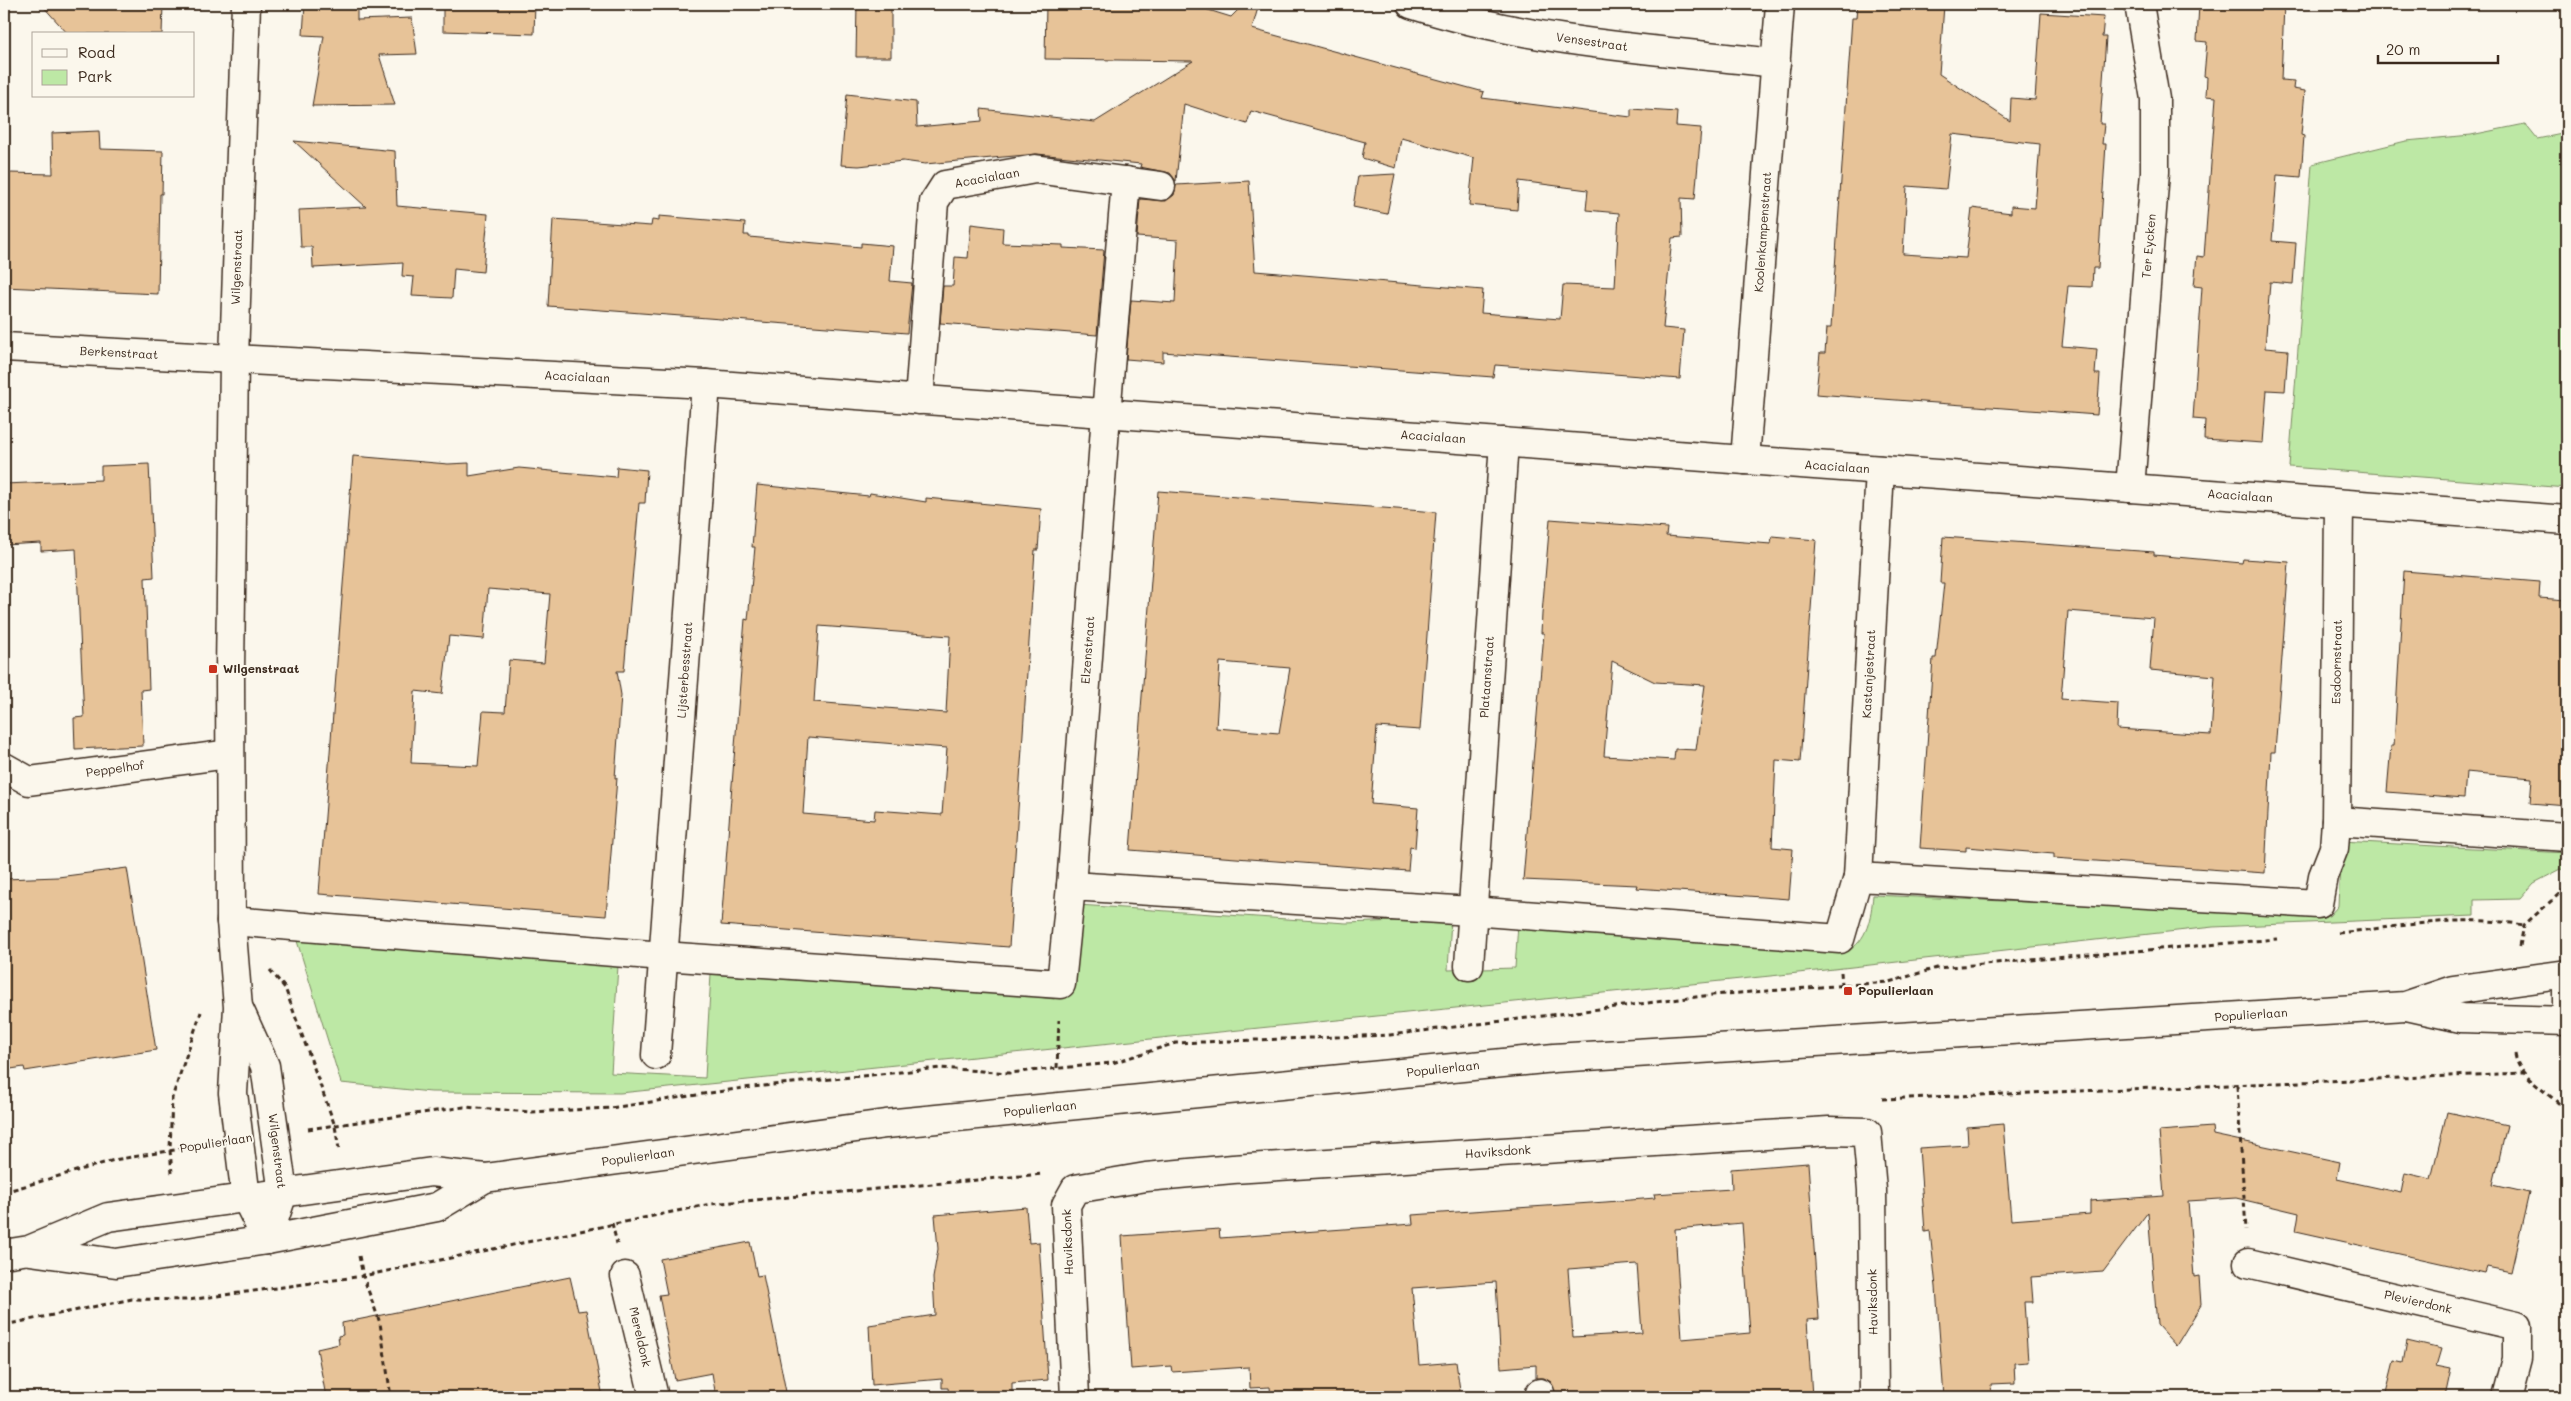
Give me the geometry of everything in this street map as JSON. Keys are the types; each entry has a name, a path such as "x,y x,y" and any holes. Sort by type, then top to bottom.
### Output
{"street":[{"name":"Wilgenstraat","path":"246,4 234,359 229,754 230,921 238,1007 233,1093 238,1140 246,1198 267,1240"},
{"name":"Vensestraat","path":"1411,4 1435,12 1568,40 1776,63"},
{"name":"Koolenkampenstraat","path":"1745,460 1780,4"},
{"name":"Ter Eycken","path":"2130,488 2155,172 2155,98 2139,4"},
{"name":"Acacialaan","path":"920,400 934,202 945,185 1036,169 1161,186"},
{"path":"1106,414 1126,181"},
{"name":"Berkenstraat","path":"4,347 234,359"},
{"name":"Acacialaan","path":"234,359 706,384 2567,520"},
{"name":"Lijsterbesstraat","path":"656,1055 706,384"},
{"name":"Elzenstraat","path":"1071,886 1106,414"},
{"name":"Plataanstraat","path":"1469,966 1471,911 1504,442"},
{"name":"Kastanjestraat","path":"1858,877 1880,470"},
{"name":"Esdoornstraat","path":"2336,821 2339,504"},
{"name":"Peppelhof","path":"4,767 29,781 229,754"},
{"path":"230,921 663,956 1061,984 1071,886 1471,911 1840,939 1858,877 2318,904 2323,876 2334,848 2336,821 2567,837"},
{"name":"Populierlaan","path":"16,1252 108,1217 432,1172 484,1178 886,1124 1554,1058 2405,1006 2453,990 2567,974"},
{"path":"2567,987 2567,1021"},
{"name":"Populierlaan","path":"2405,1006 2461,1018 2567,1021"},
{"name":"Wilgenstraat","path":"238,1007 265,1066 283,1193 267,1240"},
{"name":"Haviksdonk","path":"1075,1397 1066,1205 1075,1189 1146,1177 1233,1169 1829,1131 1867,1132 1872,1190 1874,1397"},
{"name":"Populierlaan","path":"16,1252 116,1263 267,1240 437,1206 484,1178"},
{"name":"Plevierdonk","path":"2248,1263 2517,1326 2517,1359 2508,1397"},
{"name":"Mereldonk","path":"625,1276 654,1397"}],"path":[{"path":"2333,934 2454,922 2500,921 2524,925"},
{"path":"275,1132 335,1126 464,1107 531,1112 612,1108 743,1088 940,1068 1009,1074 1112,1063 1176,1043 1390,1035 1712,994 1889,982 1937,968 2284,938"},
{"path":"267,966 285,988 335,1126"},
{"path":"1057,1068 1061,984"},
{"path":"170,1150 172,1098 203,1005"},
{"path":"2237,1086 2248,1263"},
{"name":"Populierlaan","path":"4,1192 114,1160 238,1140"},
{"path":"363,1276 380,1323 391,1397"},
{"path":"2567,1304 2564,1332 2567,1343"}],"green space":[{"path":"2525,124 2537,139 2567,133 2567,488 2289,467 2312,164 2406,141 2471,135"},
{"path":"2341,841 2567,853 2567,866 2534,883 2520,899 2474,900 2474,916 2213,927 1780,975 620,1093 431,1092 341,1083 297,941 618,966 611,1073 705,1078 711,974 1014,994 1054,999 1075,984 1078,905 1346,923 1451,919 1448,970 1515,968 1518,924 1846,952 1859,942 1864,935 1871,912 1873,895 2329,916 2338,906"}],"building":[{"path":"41,4 163,4 162,32 66,32"},
{"path":"305,4 357,4 357,20 412,18 417,54 379,55 395,105 312,106 324,36 303,35"},
{"path":"443,4 535,4 534,34 443,31"},
{"path":"857,4 891,4 891,57 856,57"},
{"path":"1046,4 1189,4 1231,17 1244,4 1259,4 1252,29 1484,92 1482,98 1631,117 1631,109 1677,112 1676,126 1701,128 1695,199 1681,198 1682,237 1672,238 1663,328 1684,330 1680,379 1495,365 1493,377 1163,352 1163,362 1126,359 1131,300 1175,303 1178,240 1137,237 1140,199 1166,201 1174,195 1176,185 1249,181 1255,271 1483,290 1481,313 1560,319 1563,285 1615,287 1619,213 1586,210 1588,190 1519,181 1517,210 1469,205 1474,158 1401,138 1396,168 1362,158 1365,142 1251,111 1247,124 1184,104 1176,181 1170,173 1140,167 1141,164 1037,154 925,164 903,161 859,166 841,165 847,94 916,102 917,127 982,121 981,109 1095,122 1193,61 1045,59"},
{"path":"1857,4 1944,5 1939,74 2010,121 2011,98 2035,100 2041,13 2104,17 2102,37 2106,37 2100,124 2104,124 2102,144 2106,144 2098,268 2093,268 2092,287 2068,286 2062,346 2097,349 2095,374 2100,374 2097,415 1816,394 1820,353 1825,353 1827,328 1831,328 1852,18 1856,18","holes":["1952,134 2040,144 2035,208 2011,206 2011,213 1972,208 1966,258 1903,254 1907,186 1946,189"]},
{"path":"2199,4 2284,4 2281,80 2294,81 2293,89 2305,91 2301,135 2304,136 2301,177 2277,175 2272,241 2296,243 2293,284 2270,282 2265,348 2288,350 2285,391 2267,390 2263,443 2204,439 2205,420 2193,419 2202,287 2194,286 2197,256 2204,257 2216,97 2206,96 2207,77 2204,76 2207,42 2197,41"},
{"path":"99,131 100,149 163,151 158,294 4,287 4,220 7,220 9,173 53,174 52,133"},
{"path":"294,141 395,151 397,206 488,214 483,272 454,269 452,298 412,296 414,277 402,276 403,263 313,268 312,247 301,247 299,210 366,207"},
{"path":"1395,174 1387,214 1353,207 1358,176"},
{"path":"659,216 745,223 744,235 749,235 749,237 861,247 861,243 893,246 890,281 912,283 907,333 548,306 553,219 651,226 652,220 659,221"},
{"path":"971,224 1003,228 1002,243 1063,245 1063,248 1104,250 1097,335 940,323 943,286 953,286 955,257 968,258"},
{"path":"353,456 448,464 469,463 469,476 519,468 616,477 617,467 647,470 645,503 639,503 624,671 617,671 621,695 615,778 617,778 606,916 319,894","holes":["488,589 550,594 544,663 509,660 505,712 483,711 478,766 411,763 415,691 442,694 449,636 484,639"]},
{"path":"149,464 154,577 145,578 149,689 141,690 143,746 75,749 74,718 84,717 76,549 41,551 41,543 4,545 4,484 101,480 101,466"},
{"path":"757,485 869,496 870,493 926,502 926,498 1041,509 1038,550 1035,550 1009,947 721,925 745,619 748,620 755,547 752,547","holes":["819,626 950,636 946,713 814,702","808,737 947,748 942,815 875,810 874,820 803,814"]},
{"path":"1158,491 1436,512 1420,730 1377,727 1371,804 1418,808 1415,848 1410,847 1408,871 1130,850","holes":["1220,662 1290,668 1279,733 1216,728"]},
{"path":"1550,519 1667,528 1666,536 1771,544 1772,536 1816,540 1800,762 1776,760 1772,847 1793,849 1789,899 1636,888 1637,885 1523,880 1544,633 1541,633","holes":["1612,661 1655,682 1705,685 1696,750 1675,749 1674,760 1604,756"]},
{"path":"1943,537 2154,552 2154,555 2242,563 2243,559 2289,562 2275,752 2271,752 2265,873 2054,858 2054,854 1966,847 1966,851 1920,848 1933,658 1936,658 1944,583 1940,583","holes":["2068,611 2154,618 2150,670 2215,676 2211,735 2117,729 2118,703 2061,699"]},
{"path":"2404,571 2540,582 2539,598 2567,600 2567,806 2530,803 2532,778 2466,772 2464,798 2387,792 2391,746 2394,746"},
{"path":"127,868 156,1050 25,1071 24,1067 4,1070 4,879 58,877"},
{"path":"2447,1112 2507,1125 2493,1185 2529,1193 2511,1272 2487,1267 2485,1273 2296,1231 2299,1213 2236,1198 2188,1201 2194,1277 2199,1276 2201,1305 2176,1346 2157,1325 2148,1212 2103,1272 2031,1277 2033,1302 2024,1302 2028,1362 2014,1363 2015,1383 1991,1384 1992,1397 1944,1397 1936,1287 1930,1231 1925,1232 1919,1148 1968,1145 1967,1127 2003,1124 2011,1220 2090,1214 2090,1201 2164,1196 2159,1131 2212,1127 2213,1135 2340,1162 2337,1179 2401,1193 2405,1173 2431,1179"},
{"path":"1808,1163 1819,1319 1807,1320 1812,1397 1556,1397 1551,1382 1544,1378 1536,1378 1536,1365 1501,1368 1496,1282 1412,1288 1419,1365 1456,1362 1461,1397 1271,1397 1270,1387 1250,1388 1249,1367 1172,1372 1171,1366 1131,1369 1122,1236 1219,1229 1220,1238 1413,1224 1412,1215 1655,1198 1654,1194 1732,1189 1731,1169","holes":["1742,1223 1750,1333 1682,1339 1675,1229","1637,1264 1642,1333 1573,1337 1568,1269"]},
{"path":"1026,1207 1029,1243 1039,1242 1048,1380 1012,1383 1012,1397 949,1397 948,1388 942,1388 942,1379 872,1385 869,1325 935,1315 933,1278 938,1249 935,1215"},
{"path":"750,1242 757,1276 763,1275 787,1397 716,1397 712,1373 675,1380 659,1295 667,1294 660,1259"},
{"path":"570,1277 578,1311 586,1310 603,1397 326,1397 317,1349 339,1344 338,1336 343,1335 342,1323"},
{"path":"2407,1341 2441,1349 2436,1366 2451,1369 2445,1397 2385,1397 2394,1361 2403,1363"}],"place":[{"name":"Wilgenstraat","path":"213,669"},
{"name":"Populierlaan","path":"1848,991"}]}
